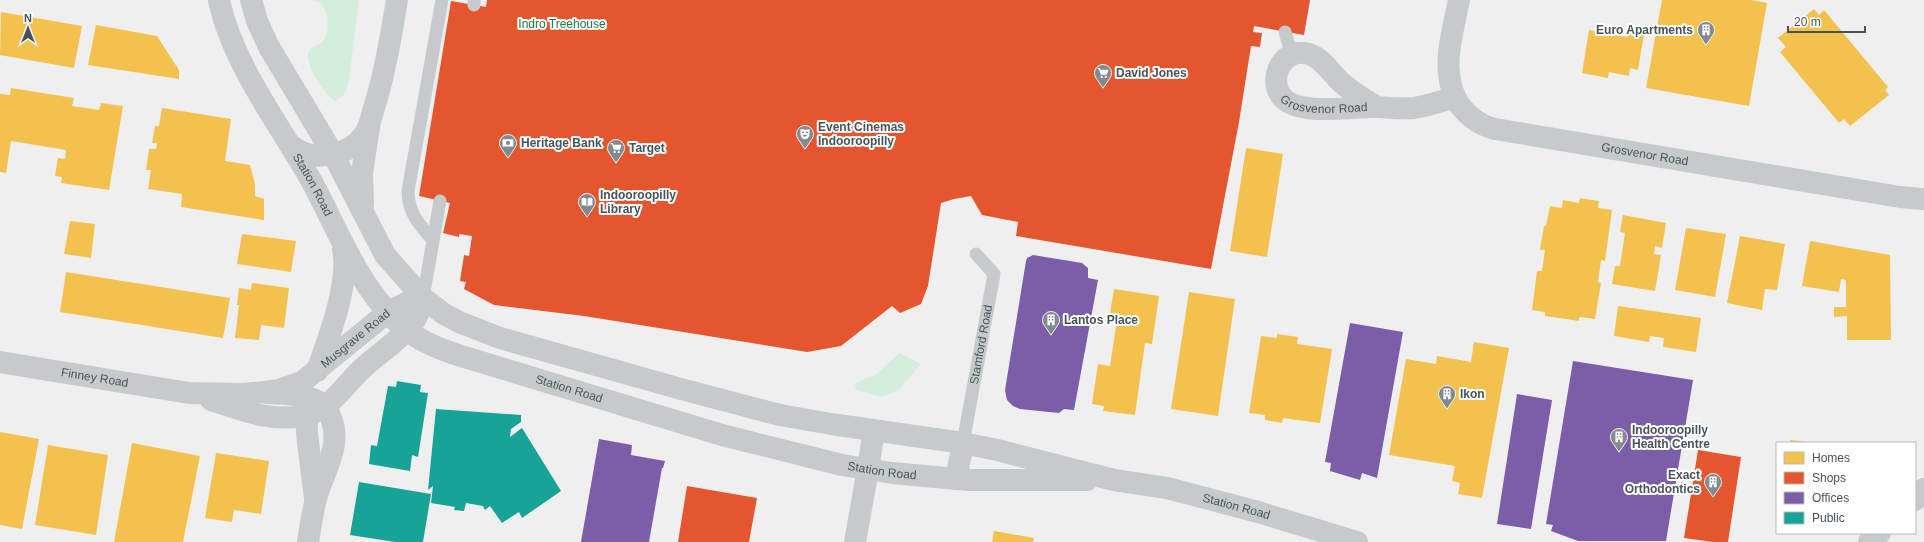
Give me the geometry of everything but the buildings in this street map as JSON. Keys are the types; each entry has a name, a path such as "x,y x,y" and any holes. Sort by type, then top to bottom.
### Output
{"street":[{"name":"Station Road","path":"219,0 225,26 236,53 292,146 356,267 388,312 406,330 420,340 439,349 593,396 756,444 822,461 868,469 956,479 1007,481 1114,480"},
{"name":"Station Road","path":"251,0 257,21 269,47 333,154 385,254 422,297 454,320 471,328 500,338 780,415 963,443 1114,480 1167,488 1258,512 1357,542"},
{"path":"367,218 361,185 369,126 382,83 397,0"},
{"path":"1455,97 1447,68 1459,0"},
{"name":"Grosvenor Road","path":"1378,107 1350,90 1312,55 1304,53 1292,55 1280,65 1276,78 1278,90 1287,101 1296,106 1314,108 1378,107 1395,110 1416,108 1455,97 1461,107 1475,120 1495,129 1900,197 1924,199"},
{"path":"292,146 297,151 312,156 333,154 345,150 354,144 363,137 369,126"},
{"path":"316,372 330,333 344,279 345,261 341,240"},
{"name":"Musgrave Road","path":"422,297 418,313 406,330 364,367 312,406 308,387 316,372 358,335 388,312 422,297"},
{"name":"Finney Road","path":"0,362 189,393 265,416 284,418 312,406"},
{"name":"Finney Road","path":"189,393 243,394 264,392 302,382 316,372"},
{"path":"264,392 312,406 332,420 335,436 330,464 315,501 308,542"},
{"path":"855,542 874,430"},
{"path":"956,479 963,443"},
{"path":"1916,499 1924,489"},
{"path":"1869,542 1879,534"}],"lane":[{"path":"433,240 419,225 414,216 409,204 408,191 442,0"},
{"path":"1285,32 1292,55"},
{"path":"422,297 440,200"},
{"name":"Stamford Road","path":"963,443 994,274 976,254"}],"green space":[{"path":"308,0 359,0 348,86 343,96 335,101 326,93 317,80 308,59 309,51 321,43 325,38 328,25 327,15 323,6 319,2"},
{"path":"899,353 921,364 899,390 881,397 856,390 855,383 877,374"}],"place":[{"name":"Euro Apartments","path":"1706,45"},
{"name":"David Jones","path":"1103,88"},
{"name":"Event Cinemas Indooroopilly","path":"805,149"},
{"name":"Heritage Bank","path":"508,158"},
{"name":"Target","path":"616,163"},
{"name":"Indooroopilly Library","path":"587,217"},
{"name":"Lantos Place","path":"1051,335"},
{"name":"Ikon","path":"1447,409"},
{"name":"Indooroopilly Health Centre","path":"1619,452"},
{"name":"Exact Orthodontics","path":"1713,497"}],"park label":[{"name":"Indro Treehouse","path":"562,24"}]}
